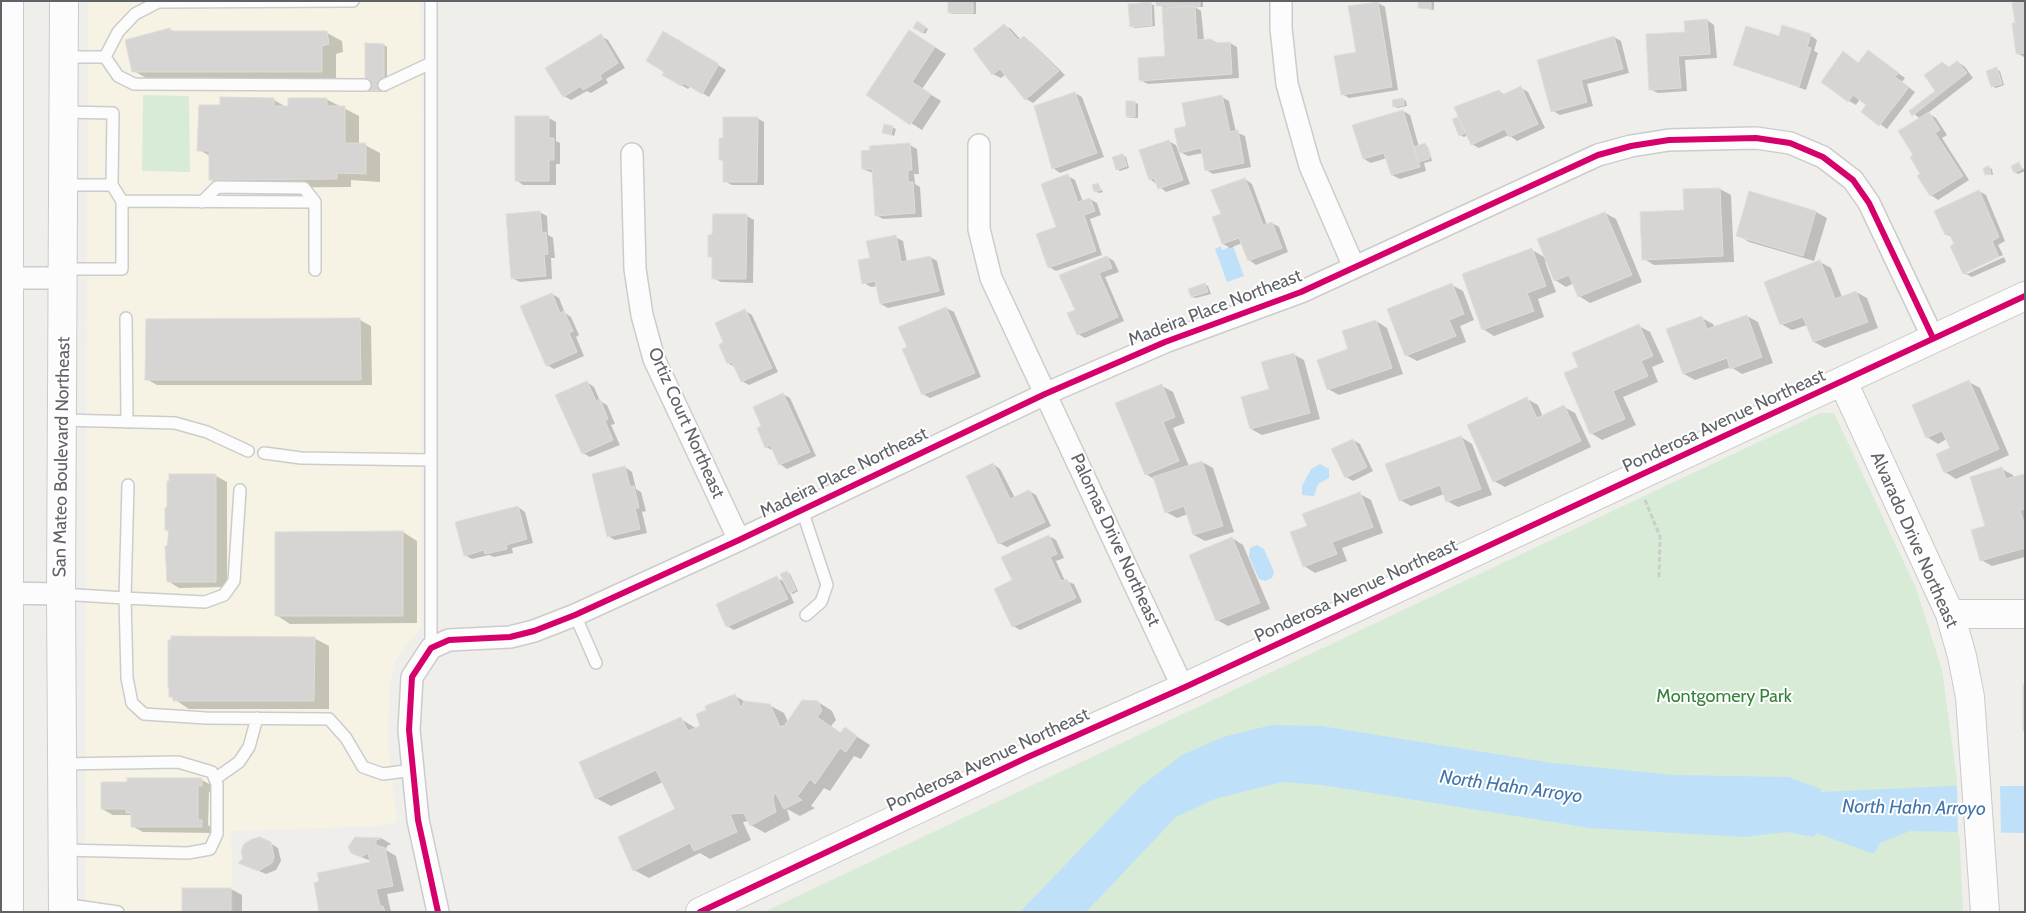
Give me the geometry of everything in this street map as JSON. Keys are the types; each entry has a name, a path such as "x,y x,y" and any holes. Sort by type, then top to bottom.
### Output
{"street":[{"path":"9,1 5,86 5,593 9,912"},
{"name":"San Mateo Boulevard Northeast","path":"63,908 61,594 64,1"},
{"path":"1281,1 1281,28 1287,84 1307,157 1354,267"},
{"name":"Madeira Place Northeast","path":"431,648 449,640 510,637 534,631 575,615 739,540 1045,394 1164,342 1301,292 1598,155 1631,146 1669,140 1756,138 1790,143 1823,157 1853,180 1868,203 1933,338"},
{"name":"Palomas Drive Northeast","path":"979,145 979,229 991,278 1183,688"},
{"name":"Ortiz Court Northeast","path":"632,154 635,269 642,315 654,359 739,540"},
{"path":"5,278 64,274"},
{"name":"Ponderosa Avenue Northeast","path":"700,912 1028,757 1183,688 2025,296"},
{"name":"Alvarado Drive Northeast","path":"1843,382 1950,614 1970,698 1985,912"},
{"path":"5,593 61,594"},
{"path":"1950,614 2025,614"},
{"path":"431,648 412,677 409,730 418,820 438,912"}],"lane":[{"path":"105,57 118,32 135,14 158,2 353,1"},
{"path":"431,1 431,648"},
{"path":"64,57 105,57"},
{"path":"105,57 118,76 134,84 365,85"},
{"path":"384,85 431,62"},
{"path":"64,112 113,113 112,185 122,201 122,269 64,274"},
{"path":"64,185 112,185"},
{"path":"122,201 315,202 315,270"},
{"path":"126,318 126,422"},
{"path":"63,420 175,422 207,432 248,451"},
{"path":"264,453 301,458 431,460"},
{"path":"128,485 125,598 127,678 132,703 144,714 206,718 329,719 346,738 363,766 383,774 413,770"},
{"path":"61,594 204,602 224,595 234,581 240,490"},
{"path":"802,510 827,585 821,602 806,615"},
{"path":"575,615 596,663"},
{"path":"215,779 239,762 249,747 256,718"},
{"path":"62,764 178,762 212,772 217,784 217,834 210,848 188,854 63,850"},
{"path":"63,908 118,912"}],"path":[{"path":"1643,495 1660,536 1659,579"}],"shaded area":[{"path":"88,1 420,1 422,93 421,627 395,660 389,688 388,746 397,822 374,826 231,831 233,912 85,912"}],"green space":[{"path":"143,95 189,96 190,172 142,171"},
{"name":"Montgomery Park","path":"1820,413 1834,413 1916,588 1942,670 1957,780 1963,912 764,912"}],"water":[{"path":"1221,246 1222,250 1233,246 1244,276 1227,282 1215,249"},
{"path":"1320,464 1329,469 1329,478 1318,484 1314,496 1302,495 1302,486 1311,469"},
{"path":"1257,545 1264,549 1274,572 1272,578 1265,581 1259,579 1249,557 1250,548"},
{"name":"North Hahn Arroyo","path":"1272,725 1321,726 1552,763 1674,775 1789,777 1821,789 1821,792 1951,786 2025,786 2025,833 1910,831 1880,843 1874,854 1816,833 1814,837 1787,832 1744,837 1590,828 1322,785 1282,782 1215,799 1176,817 1086,912 1020,912 1140,787 1182,755 1223,737"}],"pier":[{"path":"1957,783 2000,783 2001,835 1958,836"}],"building":[{"path":"948,1 973,1 973,13 948,13"},
{"path":"1156,1 1200,1 1200,6 1156,6"},
{"path":"1418,1 1431,1 1431,9 1418,8"},
{"path":"2025,1 2025,53 2016,54 2012,23 2015,23 2012,3"},
{"path":"1151,2 1152,25 1130,27 1128,4"},
{"path":"1378,2 1392,87 1341,95 1334,56 1356,52 1348,6"},
{"path":"1195,6 1197,40 1212,39 1213,43 1230,42 1232,74 1139,81 1138,58 1165,56 1162,8"},
{"path":"1707,19 1710,54 1678,56 1681,88 1649,90 1646,34 1685,32 1684,21"},
{"path":"917,21 926,27 922,33 913,28"},
{"path":"1004,24 1018,40 1024,36 1059,71 1025,100 1000,69 992,75 973,49"},
{"path":"1782,25 1811,34 1807,47 1811,48 1799,87 1733,65 1746,26 1779,36"},
{"path":"170,28 170,31 327,31 329,44 322,46 322,72 132,72 125,40"},
{"path":"909,30 935,47 912,82 931,94 910,125 866,95"},
{"path":"663,31 719,64 702,94 683,83 681,86 662,75 664,72 646,61"},
{"path":"601,34 618,63 600,75 602,79 583,90 581,86 563,97 545,68"},
{"path":"1614,36 1623,69 1581,80 1587,102 1551,112 1537,60"},
{"path":"365,43 384,44 384,91 365,91"},
{"path":"1868,50 1899,73 1895,77 1909,87 1879,126 1861,112 1866,105 1853,95 1848,102 1821,82 1843,51 1858,63"},
{"path":"1957,61 1967,73 1912,116 1909,111 1935,91 1924,75 1942,62 1949,67"},
{"path":"1997,67 2002,84 1991,87 1986,71"},
{"path":"1521,86 1538,124 1509,137 1505,129 1471,145 1454,107 1499,90 1502,95"},
{"path":"1075,92 1097,153 1052,169 1034,106"},
{"path":"1222,95 1230,132 1238,130 1244,163 1205,171 1201,148 1179,153 1174,129 1186,126 1182,103"},
{"path":"220,97 274,98 274,106 288,106 288,98 327,98 327,106 345,106 345,143 366,143 366,174 337,173 337,179 209,180 209,151 197,151 199,105 220,105"},
{"path":"1403,98 1404,105 1393,107 1392,100"},
{"path":"1126,101 1135,101 1135,117 1126,117"},
{"path":"1403,110 1420,167 1391,175 1384,153 1363,159 1352,125"},
{"path":"1929,112 1940,130 1935,133 1963,176 1930,196 1917,176 1920,174 1910,157 1913,155 1898,131"},
{"path":"515,116 549,116 549,138 554,138 554,160 549,160 549,181 515,181"},
{"path":"723,117 758,117 757,182 723,182 723,160 719,160 719,138 723,138"},
{"path":"1458,117 1465,133 1459,136 1452,119"},
{"path":"884,124 893,126 891,135 882,133"},
{"path":"1169,140 1183,180 1158,189 1154,178 1149,180 1139,150"},
{"path":"910,143 912,170 908,170 908,182 913,182 915,213 875,216 872,169 862,169 861,151 870,150 869,146"},
{"path":"1425,143 1430,153 1429,159 1418,162 1414,147"},
{"path":"1123,154 1127,166 1116,170 1112,157"},
{"path":"2019,162 2022,169 2014,173 2011,166"},
{"path":"1989,166 1991,174 1985,175 1983,168"},
{"path":"1068,174 1078,202 1090,198 1095,211 1084,215 1096,251 1048,268 1036,234 1056,227 1041,184"},
{"path":"1245,178 1263,225 1272,222 1282,248 1248,261 1239,238 1222,244 1212,217 1221,214 1211,190"},
{"path":"1098,183 1101,190 1094,192 1092,185"},
{"path":"1720,188 1723,256 1642,260 1640,212 1684,210 1683,189"},
{"path":"1979,190 1999,237 1992,241 1999,257 1963,274 1950,246 1954,244 1949,233 1945,235 1934,211"},
{"path":"1749,191 1816,211 1803,256 1736,236"},
{"path":"540,211 542,233 546,232 548,254 544,255 546,276 511,279 506,214"},
{"path":"1605,212 1632,275 1578,297 1569,275 1554,281 1537,239"},
{"path":"713,214 747,214 746,279 712,279 712,257 708,257 708,235 712,235"},
{"path":"896,235 901,262 930,256 939,291 880,304 875,281 862,284 858,260 870,258 866,241"},
{"path":"1532,248 1546,286 1527,293 1534,311 1482,330 1462,274"},
{"path":"1107,256 1112,268 1099,273 1118,317 1077,335 1067,313 1075,310 1059,275"},
{"path":"1820,260 1835,299 1856,291 1868,322 1813,342 1803,317 1780,325 1764,282"},
{"path":"1205,283 1208,292 1191,297 1188,289"},
{"path":"1452,283 1464,314 1449,320 1456,336 1405,356 1387,309"},
{"path":"552,293 560,313 564,311 573,331 569,333 577,352 546,366 520,306"},
{"path":"946,307 975,373 922,395 902,349 907,347 898,327"},
{"path":"745,309 772,368 741,382 732,362 727,364 719,345 723,342 715,323"},
{"path":"1747,315 1762,357 1730,369 1727,358 1683,374 1666,329 1702,316 1707,329"},
{"path":"360,318 361,380 145,380 146,319"},
{"path":"1376,320 1392,368 1327,390 1317,360 1348,349 1342,331"},
{"path":"1639,324 1653,356 1641,361 1648,376 1613,391 1625,419 1590,434 1564,373 1578,367 1572,353"},
{"path":"1294,353 1310,413 1250,429 1241,397 1269,389 1261,362"},
{"path":"1969,380 1999,449 1944,473 1936,454 1950,448 1942,431 1926,438 1912,405"},
{"path":"587,381 596,401 600,399 608,419 605,421 613,440 582,454 555,395"},
{"path":"1162,384 1175,417 1163,422 1179,461 1145,475 1115,403"},
{"path":"783,393 810,452 779,465 770,445 765,448 757,428 761,426 753,407"},
{"path":"1527,397 1537,418 1564,405 1581,441 1493,482 1467,425"},
{"path":"1461,436 1481,489 1446,502 1440,485 1399,501 1385,464"},
{"path":"1353,439 1367,467 1345,478 1331,449"},
{"path":"1202,461 1223,526 1193,535 1184,506 1165,513 1153,477"},
{"path":"993,463 1010,499 1029,490 1045,522 998,544 966,476"},
{"path":"625,466 630,487 634,486 639,508 635,508 640,529 607,537 592,474"},
{"path":"2002,467 2006,479 2024,474 2025,476 2025,509 2020,510 2025,526 2025,548 1980,561 1971,530 1985,526 1970,477"},
{"path":"169,474 216,474 216,582 167,582 165,546 167,546 169,530 165,530 165,508 167,507 167,481 169,481"},
{"path":"1360,492 1373,527 1332,542 1337,554 1303,567 1290,532 1307,526 1302,514"},
{"path":"518,506 527,539 506,545 507,549 485,554 484,550 464,556 455,522"},
{"path":"403,531 403,616 275,616 275,532"},
{"path":"1049,535 1057,554 1050,557 1061,581 1067,579 1076,598 1012,627 994,589 1012,580 1001,557"},
{"path":"1232,537 1260,603 1216,621 1189,555"},
{"path":"787,571 796,590 789,593 780,574"},
{"path":"777,576 788,599 726,627 716,604"},
{"path":"171,636 315,637 314,701 173,701 173,697 169,697 168,688 168,640 171,640"},
{"path":"2023,685 2025,685 2025,731 2023,731"},
{"path":"735,694 741,708 744,701 770,704 780,727 785,725 802,700 818,701 822,711 817,717 840,733 845,727 857,736 846,752 840,748 815,784 810,779 797,797 802,800 784,809 775,792 773,799 776,812 750,826 744,813 730,814 737,832 694,851 690,843 633,871 618,837 675,809 656,770 595,799 579,762 681,717 688,731 700,726 696,714 706,710 705,706"},
{"path":"127,778 202,778 202,786 198,786 198,820 202,820 202,827 131,827 131,813 126,813 126,809 101,809 101,782 127,782"},
{"path":"260,837 271,842 274,857 272,863 258,871 238,863 243,858 241,852 244,844"},
{"path":"355,837 382,838 376,840 376,845 385,848 393,886 376,889 380,906 383,906 385,912 319,912 314,883 319,881 317,873 370,862 368,853 361,857 351,853 348,847"},
{"path":"182,888 231,888 231,912 182,912"}],"cycle path":[{"path":"438,912 418,820 409,730 412,677 431,648 449,640 510,637 534,631 575,615 739,540 1045,394 1165,342 1301,292 1598,155 1631,146 1669,140 1756,138 1790,143 1823,157 1853,180 1869,203 1933,338"},
{"path":"700,912 1028,757 1183,688 2025,296"}]}
